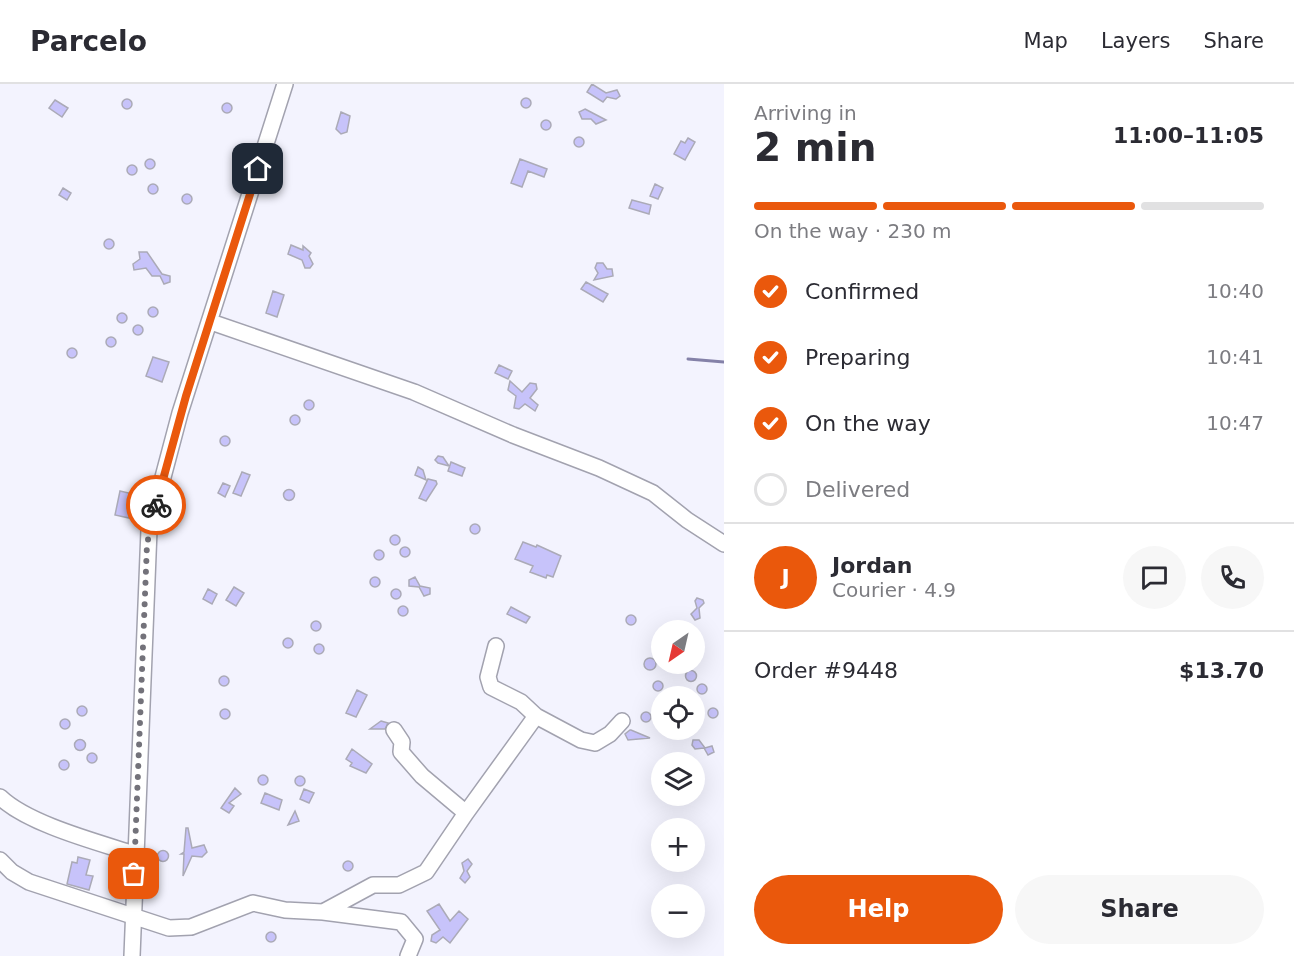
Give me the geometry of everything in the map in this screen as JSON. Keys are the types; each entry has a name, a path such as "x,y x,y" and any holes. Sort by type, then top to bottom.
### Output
{"street":[{"path":"132,956 134,854 148,536 180,412 211,322 285,84"},
{"path":"211,322 414,392 513,435 599,468 653,493 687,520 724,544"},
{"path":"496,646 495,658 488,677 491,687 521,702 536,716 580,740 596,743 610,734 622,721"},
{"path":"323,912 373,885 399,885 426,872 536,716"},
{"path":"394,730 402,742 401,752 422,776 466,813"},
{"path":"0,797 36,818 86,839 134,854"},
{"path":"0,860 12,872 29,882 169,927 191,927 254,903 285,910 323,912 401,922 414,939 408,956"}],"building":[{"path":"592,84 606,93 617,90 620,96 616,99 607,97 603,102 587,92"},
{"path":"526,98 530,99 530,107 526,108 522,107 521,103 522,99"},
{"path":"127,99 131,100 131,108 127,109 123,108 122,104 123,100"},
{"path":"55,100 68,108 62,117 49,108"},
{"path":"227,103 232,108 227,113 222,108"},
{"path":"585,109 606,120 596,124 591,119 582,119 579,112"},
{"path":"341,112 350,116 347,132 341,134 336,129"},
{"path":"546,120 551,125 546,130 541,125"},
{"path":"579,137 583,138 583,146 579,147 575,146 574,142 575,138"},
{"path":"688,138 695,142 685,160 674,154 681,141 685,143"},
{"path":"150,159 154,160 154,168 150,169 146,168 145,164 146,160"},
{"path":"520,159 547,169 544,177 528,171 522,187 511,183"},
{"path":"132,165 136,166 136,174 132,175 128,174 127,170 128,166"},
{"path":"153,184 158,189 153,194 148,189"},
{"path":"655,184 663,188 658,199 650,196"},
{"path":"63,188 71,193 67,200 59,195"},
{"path":"187,194 191,195 191,203 187,204 183,203 182,199 183,195"},
{"path":"632,200 651,205 649,214 629,208"},
{"path":"109,239 113,240 113,248 109,249 105,248 104,244 105,240"},
{"path":"291,245 303,250 303,246 311,253 309,256 313,264 310,268 305,268 302,260 288,254"},
{"path":"139,252 147,252 162,274 170,276 170,282 164,284 160,276 152,276 146,268 134,270 133,264 140,259"},
{"path":"597,263 603,263 607,269 612,269 613,276 594,280 598,273 595,268"},
{"path":"586,282 608,294 603,302 581,289"},
{"path":"273,291 284,295 277,317 266,313"},
{"path":"153,307 157,308 157,316 153,317 149,316 148,312 149,308"},
{"path":"122,313 126,314 126,322 122,323 118,322 117,318 118,314"},
{"path":"138,325 142,326 142,334 138,335 134,334 133,330 134,326"},
{"path":"111,337 115,338 115,346 111,347 107,346 106,342 107,338"},
{"path":"72,348 76,349 76,357 72,358 68,357 67,353 68,349"},
{"path":"153,357 169,362 162,382 146,376"},
{"path":"499,365 512,371 508,379 495,373"},
{"path":"510,381 522,392 530,383 536,384 537,389 530,398 538,405 535,411 525,404 519,409 514,408 516,396 508,390"},
{"path":"309,400 313,401 313,409 309,410 305,409 304,405 305,401"},
{"path":"295,415 299,416 299,424 295,425 291,424 290,420 291,416"},
{"path":"225,436 229,437 229,445 225,446 221,445 220,441 221,437"},
{"path":"438,456 443,457 449,466 438,463 435,460"},
{"path":"451,462 465,468 462,476 448,471"},
{"path":"418,467 423,470 426,480 415,475"},
{"path":"242,472 250,475 241,496 233,493"},
{"path":"428,479 436,481 437,484 426,501 419,498"},
{"path":"223,483 230,486 225,497 218,493"},
{"path":"289,490 293,491 293,499 289,500 285,499 284,495 285,491"},
{"path":"120,491 133,494 129,518 115,515"},
{"path":"475,524 479,525 479,533 475,534 471,533 470,529 471,525"},
{"path":"395,535 399,536 399,544 395,545 391,544 390,540 391,536"},
{"path":"523,542 536,547 537,545 561,556 553,577 547,575 546,578 530,572 533,566 515,559"},
{"path":"405,547 409,548 409,556 405,557 401,556 400,552 401,548"},
{"path":"379,550 383,551 383,559 379,560 375,559 374,555 375,551"},
{"path":"375,577 379,578 379,586 375,587 371,586 370,582 371,578"},
{"path":"415,577 420,586 430,588 430,594 424,596 419,587 409,586 409,580"},
{"path":"234,587 244,593 236,606 226,600"},
{"path":"208,589 217,594 212,604 203,599"},
{"path":"396,589 400,590 400,598 396,599 392,598 391,594 392,590"},
{"path":"697,598 703,600 704,603 699,608 700,618 695,620 691,614 697,608 695,601"},
{"path":"403,606 407,607 407,615 403,616 399,615 398,611 399,607"},
{"path":"511,607 530,617 526,623 507,614"},
{"path":"631,615 636,620 631,625 626,620"},
{"path":"316,621 320,622 320,630 316,631 312,630 311,626 312,622"},
{"path":"288,638 292,639 292,647 288,648 284,647 283,643 284,639"},
{"path":"319,644 323,645 323,653 319,654 315,653 314,649 315,645"},
{"path":"650,658 651,670 650,670 644,664"},
{"path":"686,674 696,674 695,680 691,682 685,676"},
{"path":"224,676 228,677 228,685 224,686 220,685 219,681 220,677"},
{"path":"654,682 662,682 663,686 653,686"},
{"path":"702,684 706,685 705,693 705,686 698,686"},
{"path":"357,690 367,695 356,717 346,713"},
{"path":"82,706 86,707 86,715 82,716 78,715 77,711 78,707"},
{"path":"713,708 717,709 717,717 713,718 709,717 708,713 709,709"},
{"path":"225,709 229,710 229,718 225,719 221,718 220,714 221,710"},
{"path":"642,713 650,713 650,721 642,721"},
{"path":"65,719 69,720 69,728 65,729 61,728 60,724 61,720"},
{"path":"381,721 388,723 385,729 370,729"},
{"path":"630,730 650,738 628,740 625,734"},
{"path":"80,739 86,745 80,751 74,745"},
{"path":"693,740 699,740 705,748 712,746 714,752 708,755 704,748 695,749 692,745"},
{"path":"352,749 372,764 366,773 350,766 352,763 346,759"},
{"path":"92,753 96,754 96,762 92,763 88,762 87,758 88,754"},
{"path":"64,760 68,761 68,769 64,770 60,769 59,765 60,761"},
{"path":"263,775 267,776 267,784 263,785 259,784 258,780 259,776"},
{"path":"300,776 304,777 304,785 300,786 296,785 295,781 296,777"},
{"path":"235,788 241,794 229,803 234,806 229,813 221,808"},
{"path":"304,789 314,793 309,803 300,799"},
{"path":"265,793 282,800 279,810 261,803"},
{"path":"295,811 299,821 288,825"},
{"path":"186,828 188,828 192,848 204,845 207,852 202,857 192,856 183,876 184,854 181,854 184,852"},
{"path":"163,850 169,856 163,862 157,856"},
{"path":"78,857 90,860 86,875 93,876 89,890 67,884 72,862 77,863"},
{"path":"468,859 472,864 467,871 470,877 465,883 460,878 464,871 462,863"},
{"path":"348,861 352,862 352,870 348,871 344,870 343,866 344,862"},
{"path":"439,904 450,921 459,911 468,919 450,943 443,937 436,943 431,941 432,935 440,930 427,911"},
{"path":"271,932 275,933 275,941 271,942 267,941 266,937 267,933"}],"waterway":[{"path":"688,359 724,362"}],"way so far":[{"path":"134,874 147,544 156,505"}],"route":[{"path":"156,505 180,412 211,322 258,169"}]}
